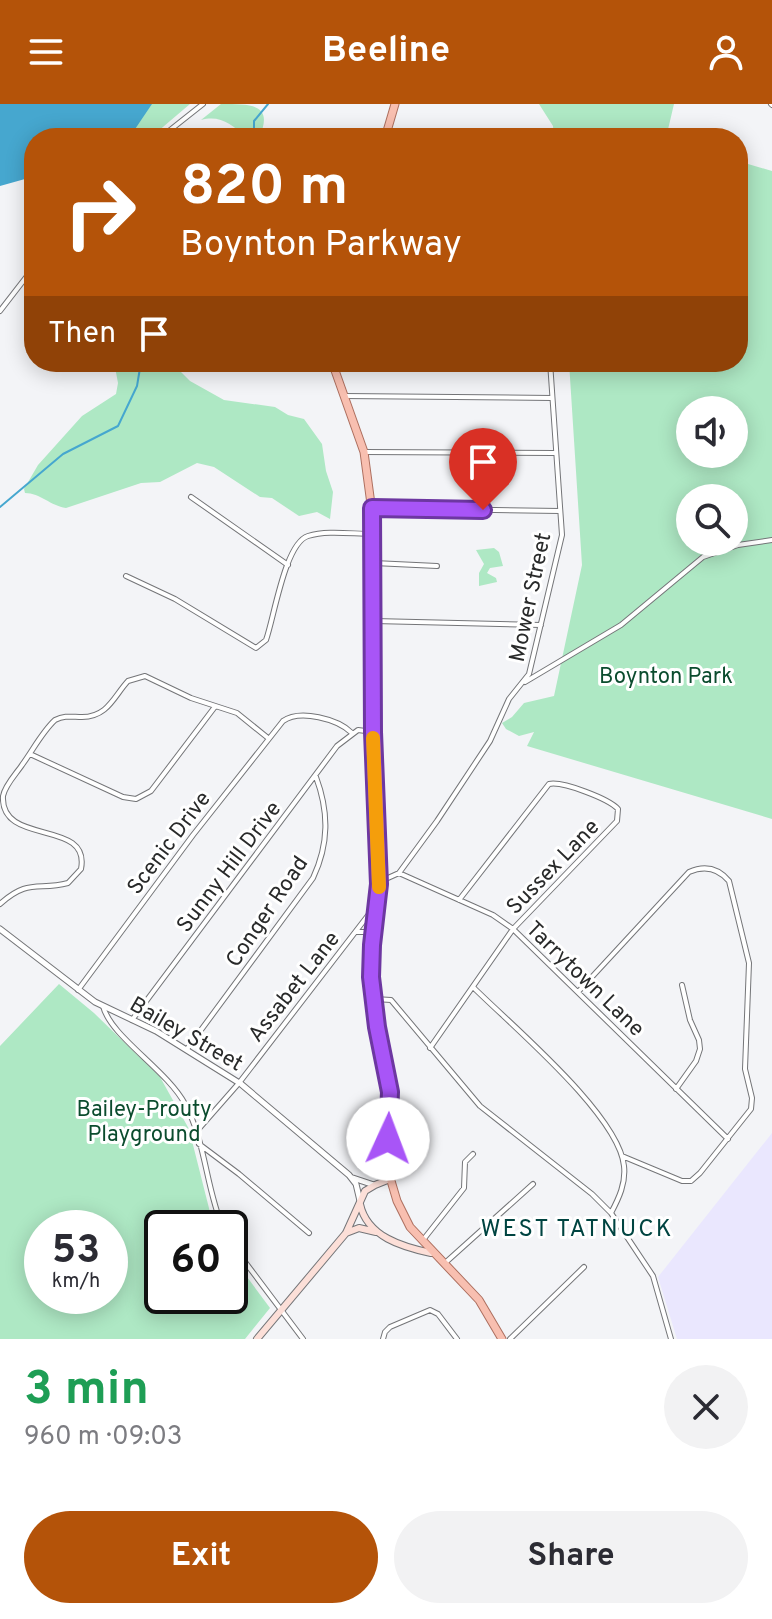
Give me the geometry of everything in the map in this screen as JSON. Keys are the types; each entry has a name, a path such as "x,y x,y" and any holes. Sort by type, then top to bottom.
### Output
{"main road":[{"path":"388,128 395,104"},
{"path":"336,372 364,452 374,534 373,732 379,882 374,928 373,999 390,1092 390,1179 403,1215 415,1235 479,1300 502,1339"},
{"path":"257,1339 346,1233 365,1191 390,1179"},
{"path":"360,1201 361,1210 376,1232"},
{"path":"346,1233 359,1228 376,1232 398,1244 431,1253"},
{"path":"398,1244 408,1242 415,1235"}],"street":[{"path":"173,128 203,104"},
{"path":"0,311 24,280"},
{"name":"Mower Street","path":"399,873 490,741 507,703 523,683 533,660 560,548 551,372"},
{"path":"344,396 552,398"},
{"path":"364,452 555,453"},
{"path":"191,497 288,565"},
{"path":"372,508 560,511"},
{"path":"126,576 175,599 250,647 258,647 266,640 296,546 306,536 374,534"},
{"path":"523,683 621,625 703,557 738,545 772,540"},
{"path":"374,563 437,566"},
{"path":"374,621 541,625"},
{"path":"0,904 27,887 68,883 77,876 82,866 81,854 72,842 16,824 3,810 4,791 55,720 64,716 87,717 103,711 126,683 137,677 150,678 181,694 237,713 268,738"},
{"path":"30,754 123,797 136,799 151,791 215,707"},
{"name":"Scenic Drive","path":"78,990 268,738 289,717 314,717 343,725 352,733"},
{"path":"352,733 358,730 373,732"},
{"name":"Sunny Hill Drive","path":"132,1020 337,746 352,733"},
{"name":"Conger Road","path":"187,1049 313,878 324,849 326,827 324,801 315,775"},
{"name":"Sussex Lane","path":"430,1048 513,929 617,821 619,811 615,804 558,783 549,784 459,900"},
{"path":"578,992 689,872 700,868 711,869 726,877 734,893 749,963 745,1069 753,1103 749,1113 728,1139 698,1175 689,1181 622,1156"},
{"path":"379,882 399,873"},
{"name":"Tarrytown Lane","path":"399,873 493,915 513,929 728,1139"},
{"name":"Assabet Lane","path":"196,1132 239,1083 377,903"},
{"name":"Assabet Lane","path":"358,928 374,928"},
{"name":"Assabet Lane","path":"354,933 374,928"},
{"name":"Bailey Street","path":"0,929 78,990 187,1049 239,1083 351,1177 375,1185"},
{"path":"676,1089 696,1061 700,1049 682,985"},
{"path":"473,987 581,1094 606,1126 625,1168 623,1187 611,1213"},
{"path":"373,999 387,997 391,1000 480,1106 592,1194 611,1213 653,1276 671,1339"},
{"path":"103,1006 112,1025 156,1066 186,1105 218,1210"},
{"path":"199,1144 309,1233"},
{"path":"422,1242 464,1188 465,1162 473,1154"},
{"name":"Bailey Street","path":"351,1177 360,1201"},
{"path":"444,1265 533,1184"},
{"path":"248,1267 303,1339"},
{"path":"510,1339 584,1267"},
{"path":"383,1339 390,1327 430,1310 439,1315 457,1339"}],"shaded area":[{"path":"772,1133 772,1339 677,1339 658,1277"}],"green space":[{"path":"141,104 190,104 162,128 128,128"},
{"path":"221,104 258,108 264,118 263,128 234,128 220,120 201,120"},
{"path":"539,104 674,104 668,128 553,126"},
{"name":"Boynton Park","path":"748,164 772,171 772,819 527,746 534,732 519,736 502,723 524,703 554,696 582,565 570,372 748,372"},
{"path":"116,372 181,372 190,381 224,400 275,407 288,415 304,419 322,444 333,492 330,519 317,512 299,516 272,498 260,497 214,467 197,463 160,482 141,483 66,508 25,493 24,489 38,465 82,416 116,394"},
{"path":"494,548 499,552 503,566 490,568 487,573 497,582 479,586 479,573 484,564 476,550"},
{"name":"Bailey-Prouty Playground","path":"59,984 160,1077 189,1129 209,1210 144,1210 144,1314 248,1314 248,1278 270,1308 245,1339 0,1339 0,1046"}],"water":[{"path":"0,104 152,104 136,128 24,128 24,179 0,186"}],"waterway":[{"path":"254,128 254,121 268,104"},
{"path":"0,507 63,454 118,426 137,386 139,372"}],"slow traffic":[{"path":"373,738 379,887"}],"district":[{"name":"WEST TATNUCK","path":"577,1228"}],"route":[{"path":"388,1139 390,1092 371,977 379,884 373,732 372,508 483,510"}]}
